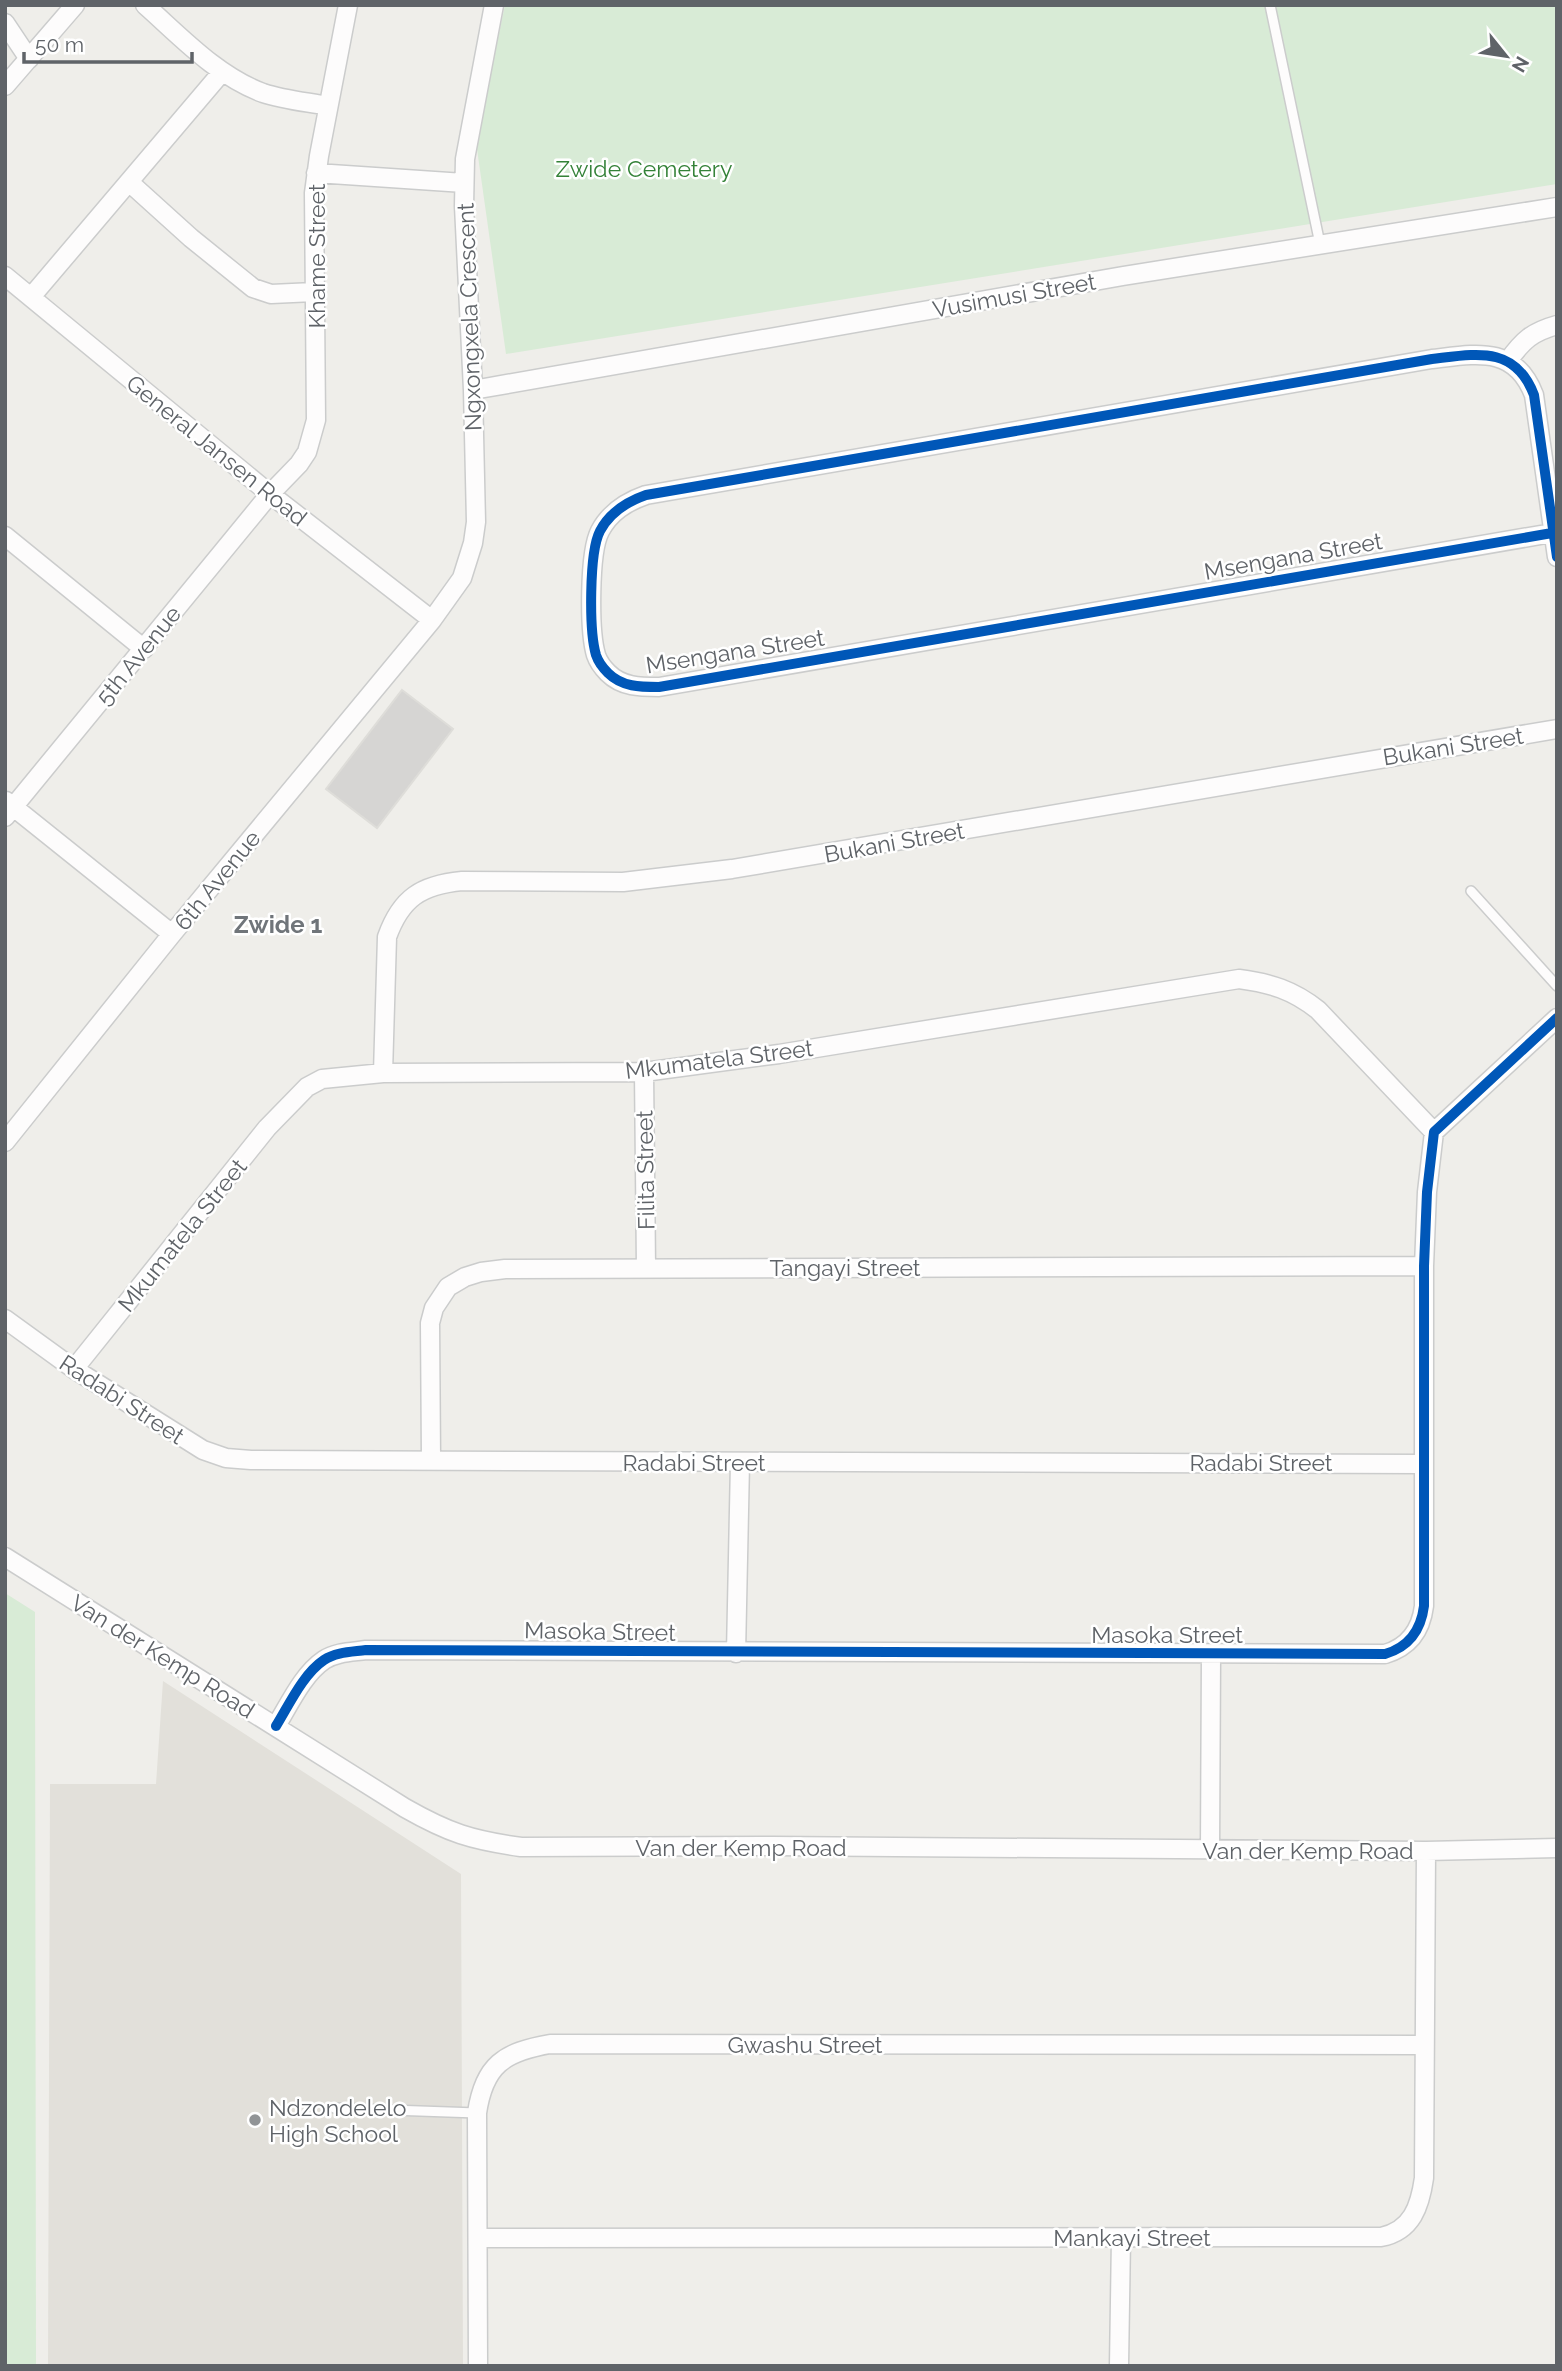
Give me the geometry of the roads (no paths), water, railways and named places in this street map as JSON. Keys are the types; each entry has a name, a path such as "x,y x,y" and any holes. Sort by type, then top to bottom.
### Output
{"street":[{"path":"5,86 75,5"},
{"path":"145,5 222,72 266,94 328,106"},
{"name":"Khame Street","path":"270,494 307,452 316,420 316,173 348,5"},
{"name":"Ngxongxela Crescent","path":"432,620 463,578 473,543 473,390 464,183 469,136 494,5"},
{"path":"5,23 29,60"},
{"path":"31,297 222,72"},
{"path":"316,173 464,183"},
{"path":"129,182 191,238 253,288 271,294 314,292"},
{"name":"Vusimusi Street","path":"473,390 1320,244 1557,207"},
{"name":"General Jansen Road","path":"5,276 270,494 432,620"},
{"path":"1557,325 1540,330 1502,358 1519,369 1529,381 1534,395 1557,557"},
{"name":"Msengana Street","path":"1502,358 1470,355 1432,359 646,495 628,501 611,515 599,533 593,556 593,638 597,658 609,674 624,684 659,687 1552,533"},
{"name":"5th Avenue","path":"8,808 144,649 270,494"},
{"path":"5,536 144,649"},
{"name":"6th Avenue","path":"5,1142 172,934 432,620"},
{"name":"Bukani Street","path":"383,1073 387,937 393,920 404,903 421,890 439,883 622,883 720,871 1557,729"},
{"path":"8,808 172,934"},
{"name":"Mkumatela Street","path":"74,1369 267,1128 289,1103 307,1087 322,1079 383,1073 644,1072 779,1055 1239,979 1265,982 1302,997 1318,1010 1434,1132"},
{"path":"1434,1132 1557,1018"},
{"name":"Filita Street","path":"644,1072 646,1268"},
{"name":"Masoka Street","path":"276,1726 316,1667 325,1659 341,1653 388,1650 1211,1655 1385,1654 1394,1651 1418,1631 1424,1606 1424,1266 1427,1192 1434,1132"},
{"name":"Tangayi Street","path":"431,1460 430,1323 434,1308 448,1287 473,1274 505,1269 1424,1266"},
{"name":"Radabi Street","path":"5,1319 74,1369 181,1438 226,1458 740,1463 1057,1461 1423,1464"},
{"path":"736,1653 740,1463"},
{"name":"Van der Kemp Road","path":"5,1557 432,1823 481,1842 508,1846 1210,1850 1426,1851 1557,1848"},
{"path":"1210,1850 1211,1655"},
{"name":"Mankayi Street","path":"478,2238 1121,2238 1392,2235 1415,2214 1424,2178 1426,1851"},
{"name":"Gwashu Street","path":"478,2366 477,2113 486,2078 502,2061 524,2049 550,2044 1423,2045"},
{"path":"1119,2366 1121,2238"}],"lane":[{"path":"1270,5 1320,244"},
{"path":"1471,891 1557,986"},
{"path":"334,2108 477,2113"}],"place":[{"name":"Ndzondelelo High School","path":"255,2120"}],"district":[{"name":"Zwide 1","path":"278,924"}],"park label":[{"name":"Zwide Cemetery","path":"644,168"}]}
